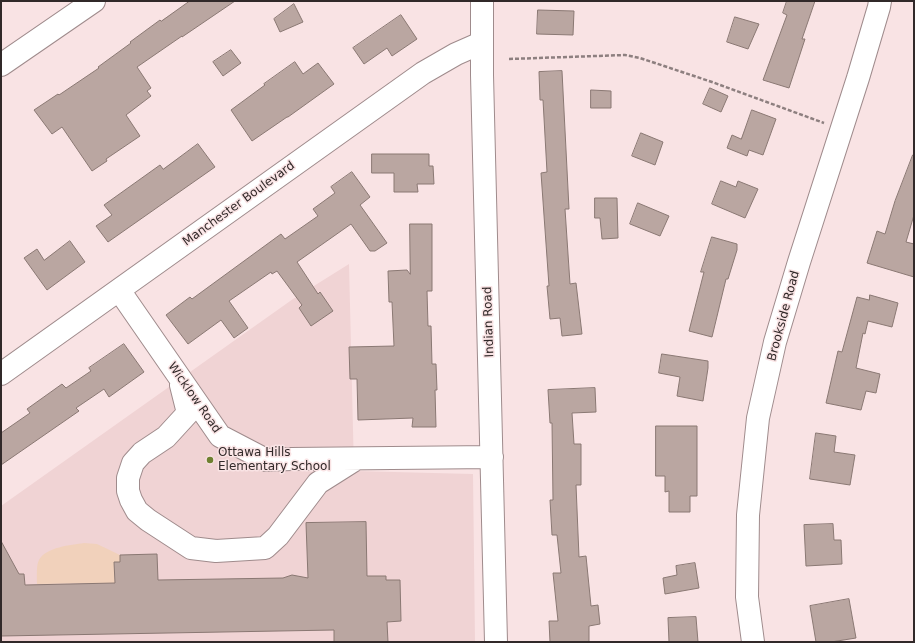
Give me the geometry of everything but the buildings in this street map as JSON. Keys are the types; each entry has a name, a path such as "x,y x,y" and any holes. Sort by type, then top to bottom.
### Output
{"street":[{"path":"1,65 94,1"},
{"name":"Indian Road","path":"482,1 481,43 496,642"},
{"name":"Brookside Road","path":"752,642 747,597 748,515 758,418 775,342 860,71 880,1"},
{"name":"Manchester Boulevard","path":"1,374 423,73 456,54 481,43"},
{"name":"Wicklow Road","path":"119,290 220,436 266,460 492,457"},
{"path":"180,378 188,413 166,437 142,453 133,463 128,478 128,491 137,511 148,520 191,548 216,551 265,548 278,536 318,483 356,459"}],"path":[{"path":"509,58 624,55 640,58 712,82 841,129"}],"shaded area":[{"name":"Ottawa Hills Elementary School","path":"349,264 354,471 473,474 475,642 1,642 1,506 293,299"},
{"path":"84,543 97,544 120,555 120,562 114,563 115,583 37,584 37,565 42,556 59,547"}],"place":[{"name":"Ottawa Hills Elementary School","path":"210,460"}]}
